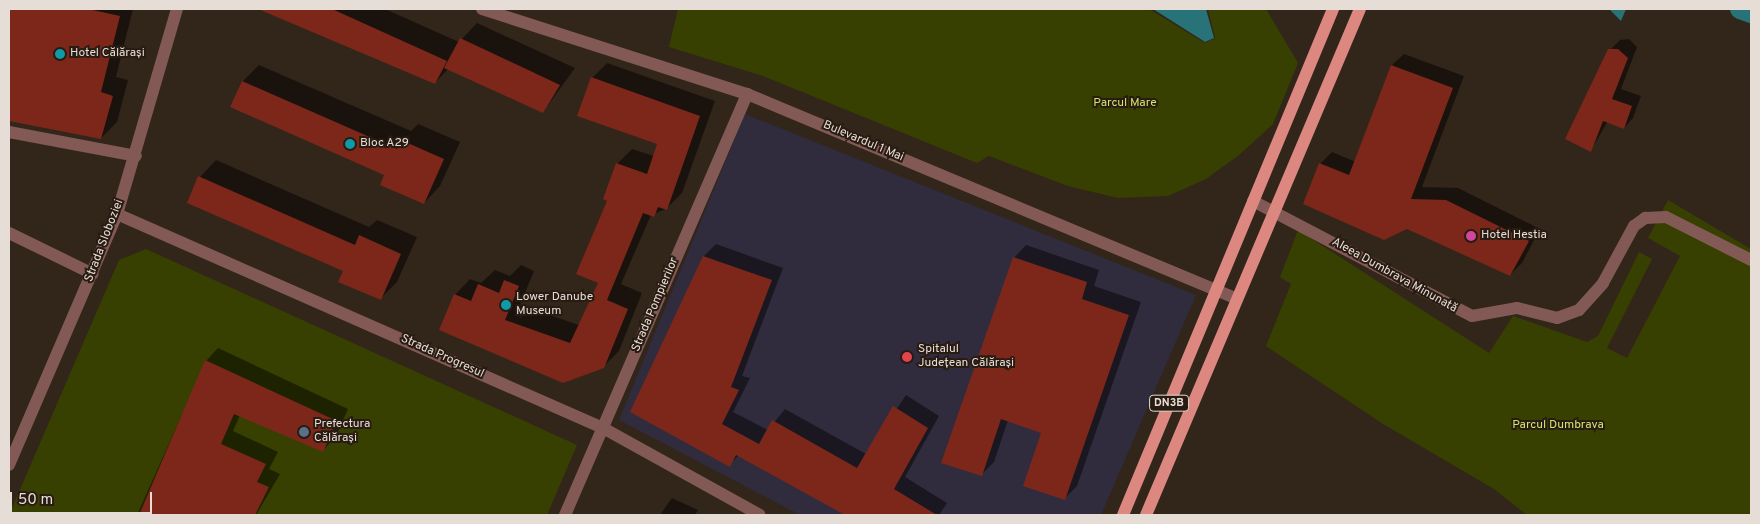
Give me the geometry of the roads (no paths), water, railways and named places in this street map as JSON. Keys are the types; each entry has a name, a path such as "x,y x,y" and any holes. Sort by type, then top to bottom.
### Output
{"main road":[{"name":"DN3B","path":"1123,515 1334,9"},
{"name":"DN3B","path":"1146,515 1235,298 1276,211 1360,9"}],"street":[{"name":"Strada Sloboziei","path":"9,465 93,274 117,214 136,156 177,9"},
{"name":"Bulevardul 1 Mai","path":"482,9 747,94 1235,298"},
{"name":"Strada Pompierilor","path":"565,515 747,94"},
{"path":"9,132 136,156"},
{"name":"Aleea Dumbrava Minunată","path":"1253,201 1276,211 1472,316 1517,308 1558,318 1579,310 1603,283 1634,226 1645,218 1666,217 1751,260"},
{"name":"Strada Progresul","path":"117,214 603,428 760,515"},
{"path":"9,233 93,274"}],"water":[{"path":"1153,9 1206,9 1214,38 1205,42"},
{"path":"1609,9 1626,9 1621,21"}],"waterway":[{"path":"1740,9 1751,13"}],"place":[{"name":"Hotel Călărași","path":"60,54"},
{"name":"Bloc A29","path":"350,144"},
{"name":"Hotel Hestia","path":"1471,236"},
{"name":"Lower Danube Museum","path":"506,305"},
{"name":"Spitalul Județean Călărași","path":"907,357"},
{"name":"Prefectura Călărași","path":"304,432"}],"park label":[{"name":"Parcul Mare","path":"1125,104"},
{"name":"Parcul Dumbrava","path":"1558,426"}]}
